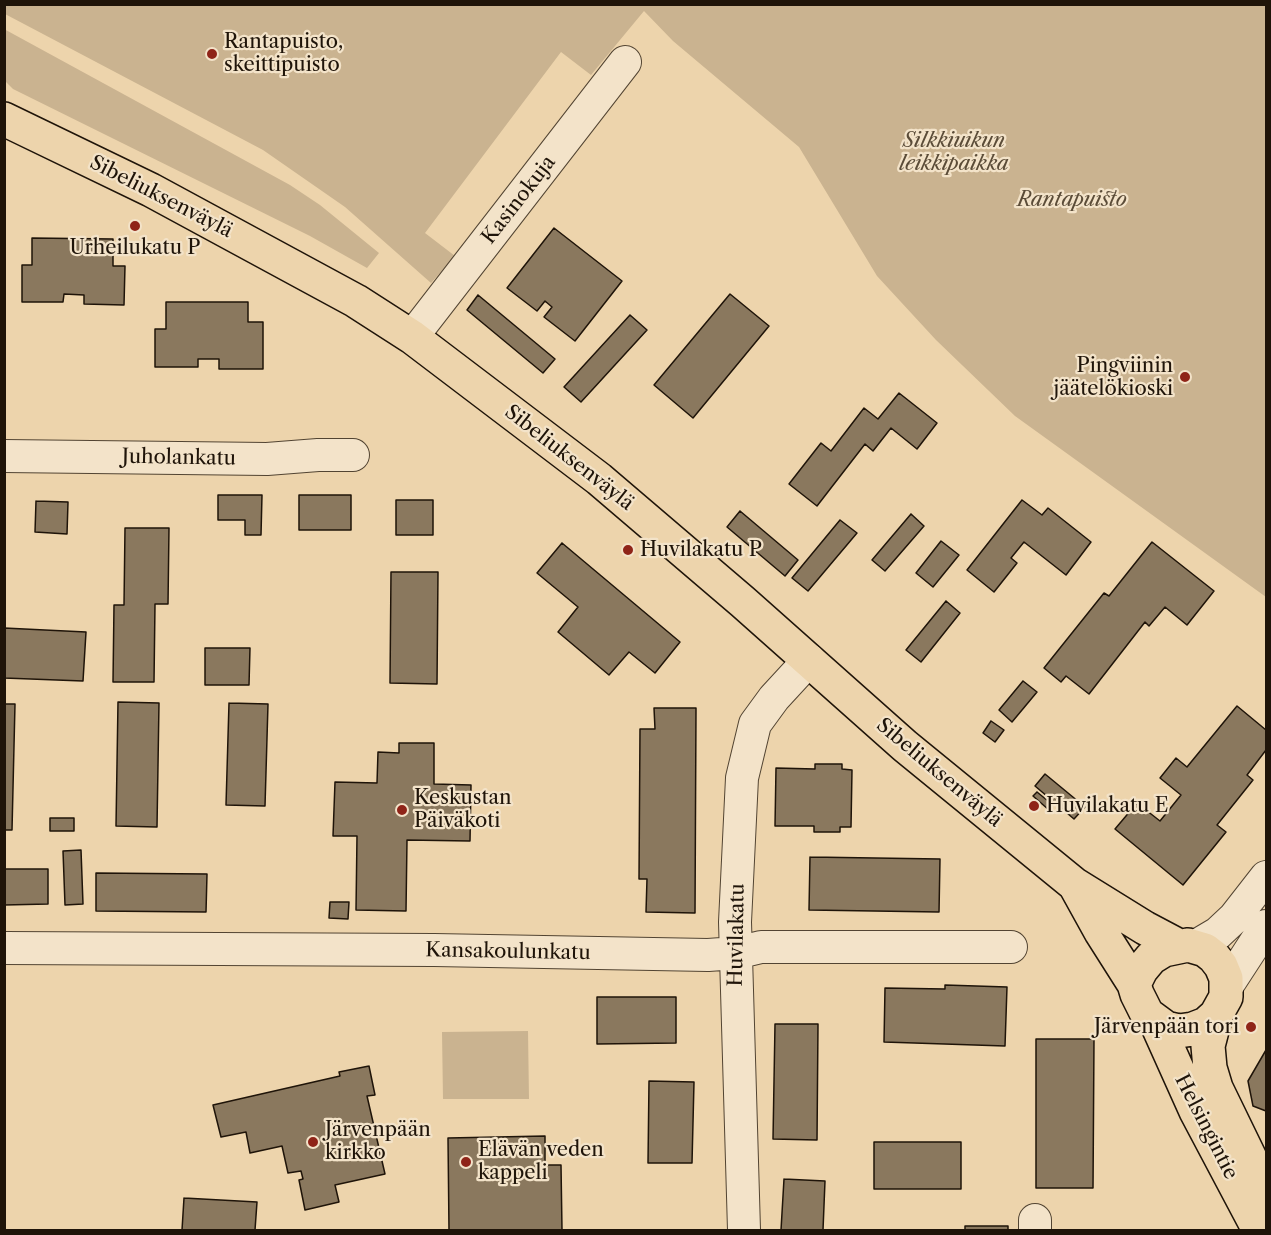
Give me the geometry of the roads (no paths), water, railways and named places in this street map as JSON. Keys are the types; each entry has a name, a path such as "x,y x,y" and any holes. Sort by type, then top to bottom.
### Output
{"main road":[{"name":"Sibeliuksenväylä","path":"4,119 151,190 356,301 412,337 599,479 905,746 1074,884 1145,928 1188,946"},
{"name":"Sibeliuksenväylä","path":"1074,884 1134,984"},
{"path":"1188,946 1214,957 1221,966 1222,1001 1206,1024 1193,1029 1166,1028 1156,1022 1142,1007 1134,984 1141,970 1151,958 1164,950 1188,946"},
{"name":"Helsingintie","path":"1222,1001 1209,1046 1210,1068 1216,1088 1266,1191"},
{"name":"Helsingintie","path":"1156,1022 1197,1111 1259,1230"}],"street":[{"name":"Kasinokuja","path":"412,337 625,62"},
{"name":"Juholankatu","path":"4,456 267,459 353,455"},
{"name":"Huvilakatu","path":"744,1230 736,953 742,778 755,724 774,698 809,660"},
{"path":"1188,946 1218,933 1234,918 1266,877"},
{"path":"1222,1001 1266,926"},
{"name":"Kansakoulunkatu","path":"4,948 434,950 708,956 761,947 1011,947"}],"place":[{"name":"Rantapuisto, skeittipuisto","path":"212,54"},
{"name":"Urheilukatu P","path":"135,226"},
{"name":"Pingviinin jäätelökioski","path":"1185,377"},
{"name":"Huvilakatu P","path":"628,550"},
{"name":"Huvilakatu E","path":"1034,806"},
{"name":"Keskustan Päiväkoti","path":"402,810"},
{"name":"Järvenpään tori","path":"1251,1027"},
{"name":"Järvenpään kirkko","path":"313,1142"},
{"name":"Elävän veden kappeli","path":"466,1162"}],"park label":[{"name":"Silkkiuikun leikkipaikka","path":"954,152"},
{"name":"Rantapuisto","path":"1072,200"}]}
